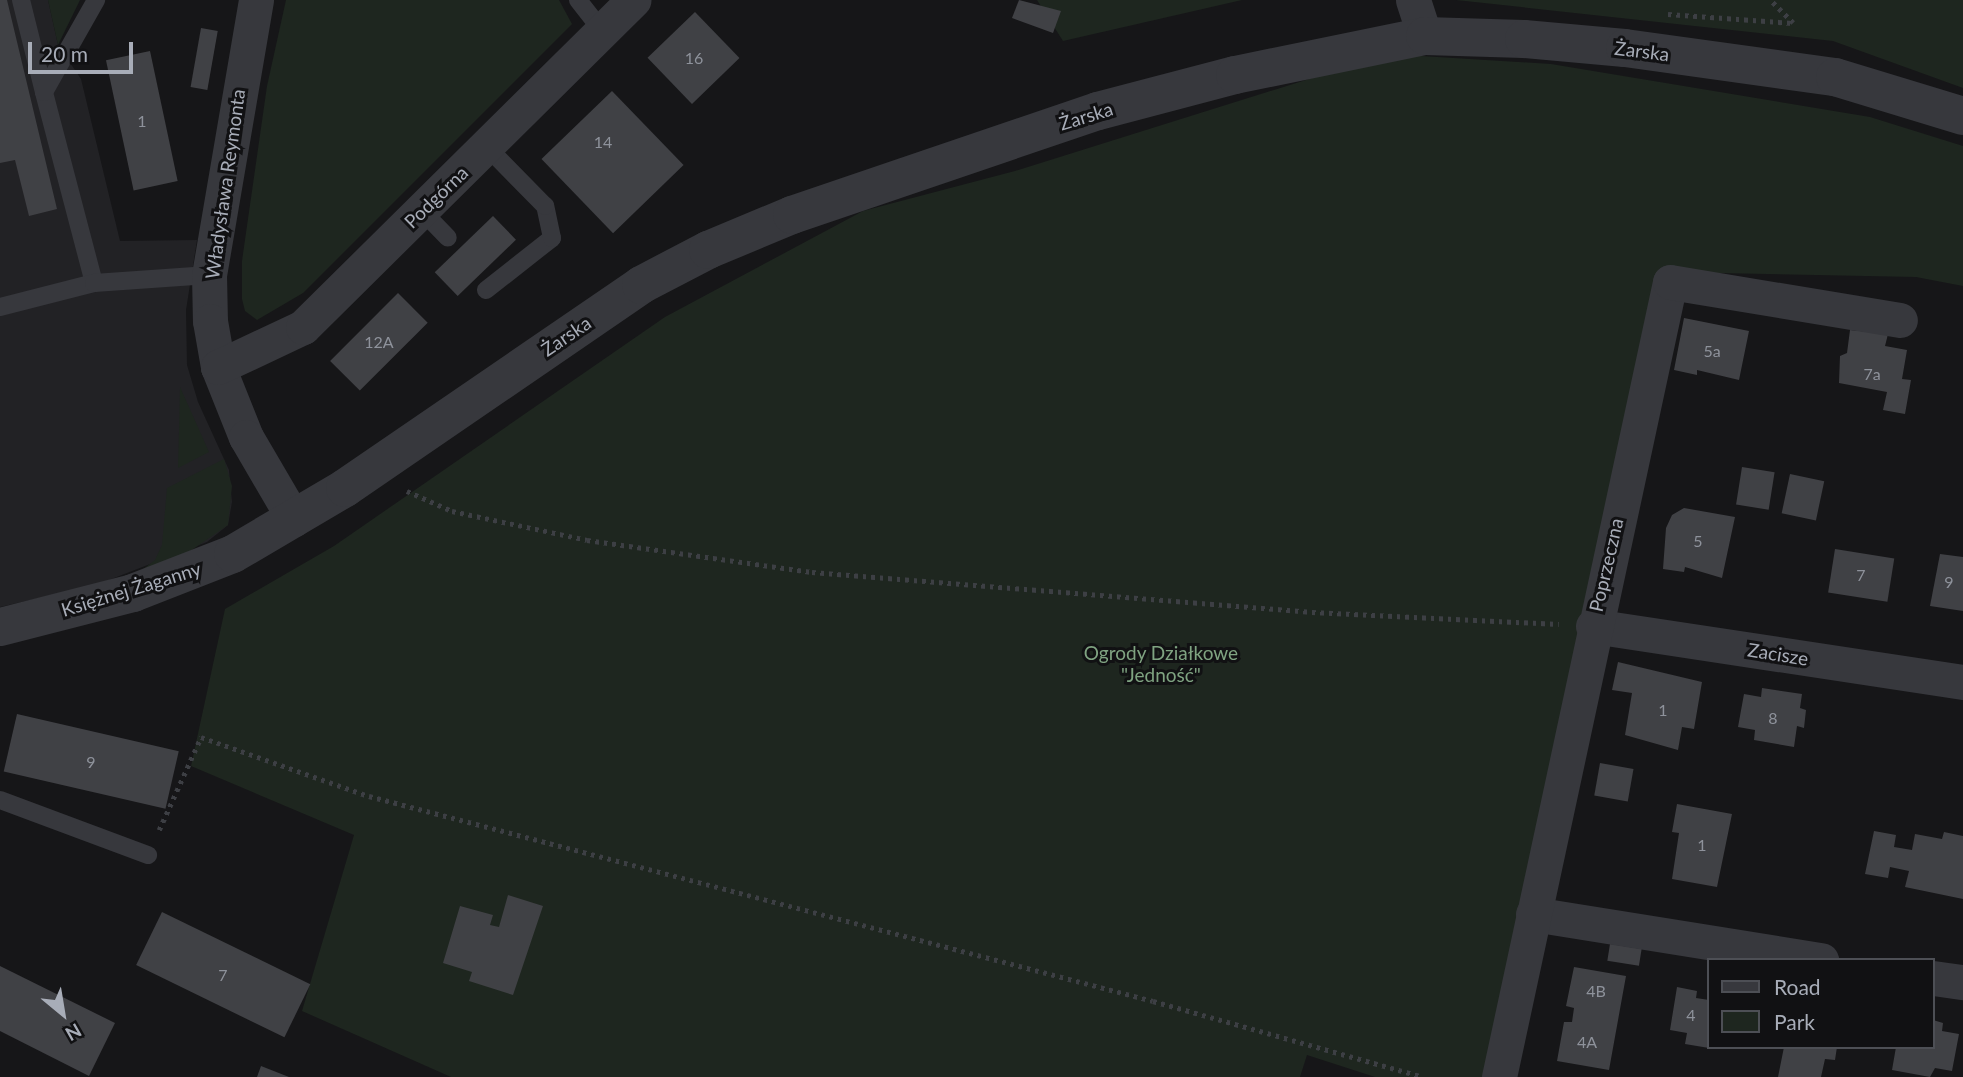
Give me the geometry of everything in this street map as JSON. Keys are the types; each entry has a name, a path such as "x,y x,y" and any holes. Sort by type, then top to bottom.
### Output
{"street":[{"name":"Władysława Reymonta","path":"256,0 209,275 218,367 246,437 294,519"},
{"name":"Podgórna","path":"218,367 303,327 634,0"},
{"path":"1413,0 1425,36"},
{"name":"Żarska","path":"294,519 376,467 641,285 708,250 792,215 1098,111 1235,75 1425,36 1625,48 1835,77 1963,116"},
{"name":"Poprzeczna","path":"1499,1077 1593,626 1670,282 1900,320"},
{"name":"Księżnej Żaganny","path":"0,627 178,578 294,519"},
{"name":"Zacisze","path":"1593,626 1963,682"},
{"path":"1533,914 1808,958"},
{"path":"1935,978 1963,982"}],"lane":[{"path":"22,0 94,283"},
{"path":"44,92 96,0"},
{"path":"578,0 603,32"},
{"path":"486,290 552,238 545,206 487,147"},
{"path":"422,211 448,238"},
{"path":"0,307 94,283 209,275"},
{"path":"0,800 148,855"}],"path":[{"path":"376,467 407,491 452,511 587,540 811,572 1312,611 1593,626"},
{"path":"148,855 201,737 369,796 1153,1001 1423,1077"}],"shaded area":[{"path":"0,0 48,0 58,45 81,79 120,241 197,240 186,310 187,365 198,402 229,470 232,502 228,525 207,542 96,585 0,607"}],"green space":[{"path":"48,0 80,0 58,45"},
{"path":"286,0 559,0 572,24 303,293 257,320 245,311 242,299 242,261 267,86"},
{"path":"1037,0 1242,0 1063,41"},
{"path":"1456,0 1963,0 1963,88 1833,41"},
{"name":"Ogrody Działkowe \"Jedność\"","path":"1389,54 1551,64 1870,117 1963,146 1963,286 1916,277 1668,272 1496,1077 1375,1077 1307,1055 1300,1077 451,1077 302,1011 354,835 191,766 225,609 334,546 665,317 863,211 1015,171"},
{"path":"180,387 209,452 178,468 179,431"},
{"path":"224,459 232,486 228,525 183,556 142,570 155,560 162,545 167,488"}],"building":[{"path":"0,0 7,0 57,209 29,216 15,160 0,163"},
{"path":"1019,0 1061,11 1053,33 1012,18"},
{"path":"695,12 739,58 692,104 648,58"},
{"path":"201,28 218,31 207,90 191,87"},
{"path":"150,51 178,181 134,190 106,60"},
{"path":"612,91 684,165 613,233 542,159"},
{"path":"493,216 516,240 458,296 435,272"},
{"path":"398,293 428,323 360,391 330,361"},
{"path":"1684,318 1749,331 1739,380 1697,370 1697,375 1674,370"},
{"path":"1850,330 1888,334 1885,346 1907,350 1902,379 1911,380 1905,414 1883,410 1887,392 1839,383 1840,356 1847,353"},
{"path":"1742,467 1775,472 1769,510 1736,505"},
{"path":"1790,474 1824,481 1816,520 1782,513"},
{"path":"1684,508 1735,517 1722,578 1685,567 1684,572 1663,569 1666,528 1672,515"},
{"path":"1835,549 1894,558 1887,602 1828,592"},
{"path":"1940,554 1963,557 1963,611 1930,606"},
{"path":"1618,662 1702,682 1694,729 1682,727 1678,750 1625,735 1632,693 1612,690"},
{"path":"1762,688 1802,694 1800,708 1806,710 1804,728 1797,726 1794,747 1754,740 1755,730 1738,727 1744,694 1761,697"},
{"path":"17,714 179,751 165,809 4,771"},
{"path":"1600,763 1633,769 1628,801 1594,795"},
{"path":"1677,804 1732,814 1717,887 1672,879 1679,833 1672,832"},
{"path":"1874,831 1896,835 1894,847 1912,850 1915,834 1942,839 1944,832 1963,836 1963,899 1905,887 1909,871 1890,867 1888,878 1865,874"},
{"path":"508,895 543,906 513,995 469,981 472,972 443,963 460,906 493,915 490,925 499,927"},
{"path":"162,912 310,984 284,1037 136,965"},
{"path":"1610,944 1642,949 1639,966 1607,961"},
{"path":"0,966 115,1023 89,1076 0,1031"},
{"path":"1574,967 1626,976 1609,1070 1557,1061 1564,1022 1572,1022 1574,1008 1566,1006"},
{"path":"1677,987 1697,991 1696,998 1708,1000 1708,1048 1685,1044 1687,1033 1670,1030"},
{"path":"1935,1021 1943,1023 1942,1031 1959,1034 1952,1071 1935,1068 1930,1077 1892,1070 1896,1049 1935,1049"},
{"path":"1784,1049 1837,1049 1835,1060 1825,1059 1821,1077 1778,1077"},
{"path":"261,1066 289,1077 257,1077"}]}
